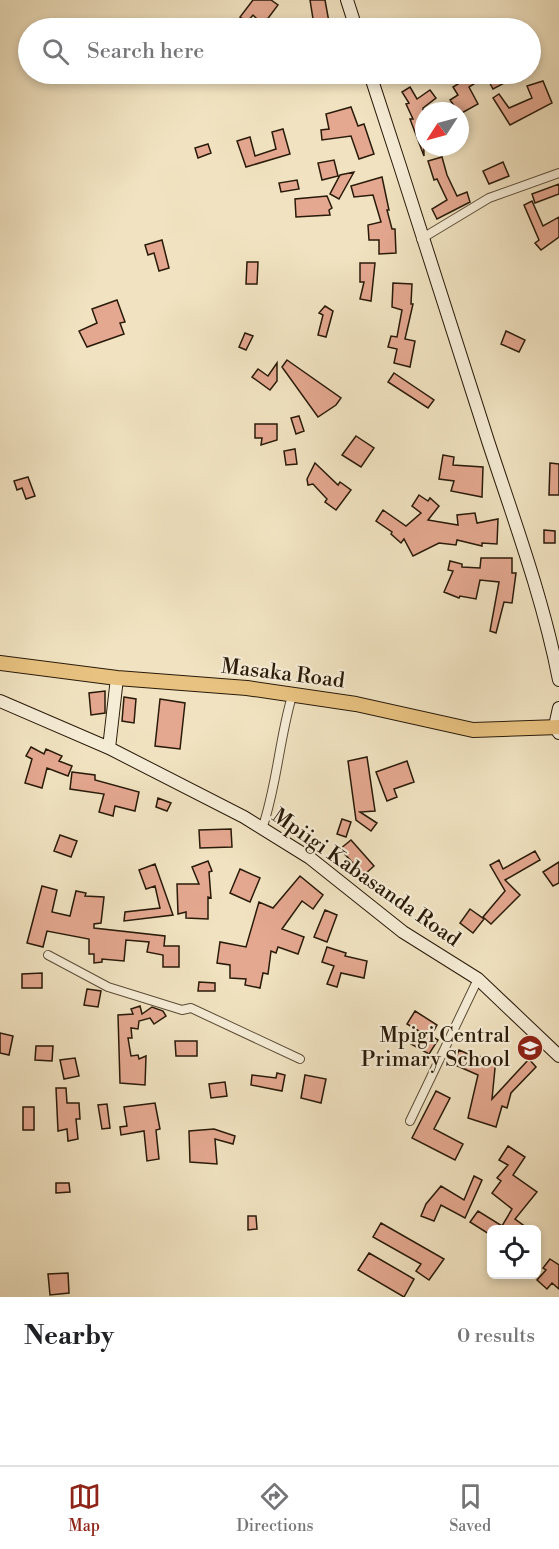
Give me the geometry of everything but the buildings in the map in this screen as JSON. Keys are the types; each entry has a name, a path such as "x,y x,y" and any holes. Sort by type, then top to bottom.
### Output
{"main road":[{"path":"347,0 353,18"},
{"path":"373,84 421,239 442,293 538,594 559,680"},
{"name":"Masaka Road","path":"0,663 117,678 247,688 368,706 473,730 558,729"},
{"path":"109,748 117,678"},
{"name":"Mpiigi Kabasanda Road","path":"0,701 109,748 262,829 310,858 403,932 478,979 559,1056"},
{"path":"558,729 559,708"}],"street":[{"path":"421,239 489,198 559,173"},
{"path":"262,829 269,807 283,726 292,696"},
{"path":"48,955 108,987 182,1010 191,1008 300,1059"},
{"path":"411,1121 478,979"}],"place":[{"name":"Mpigi Central Primary School","path":"530,1048"}]}
